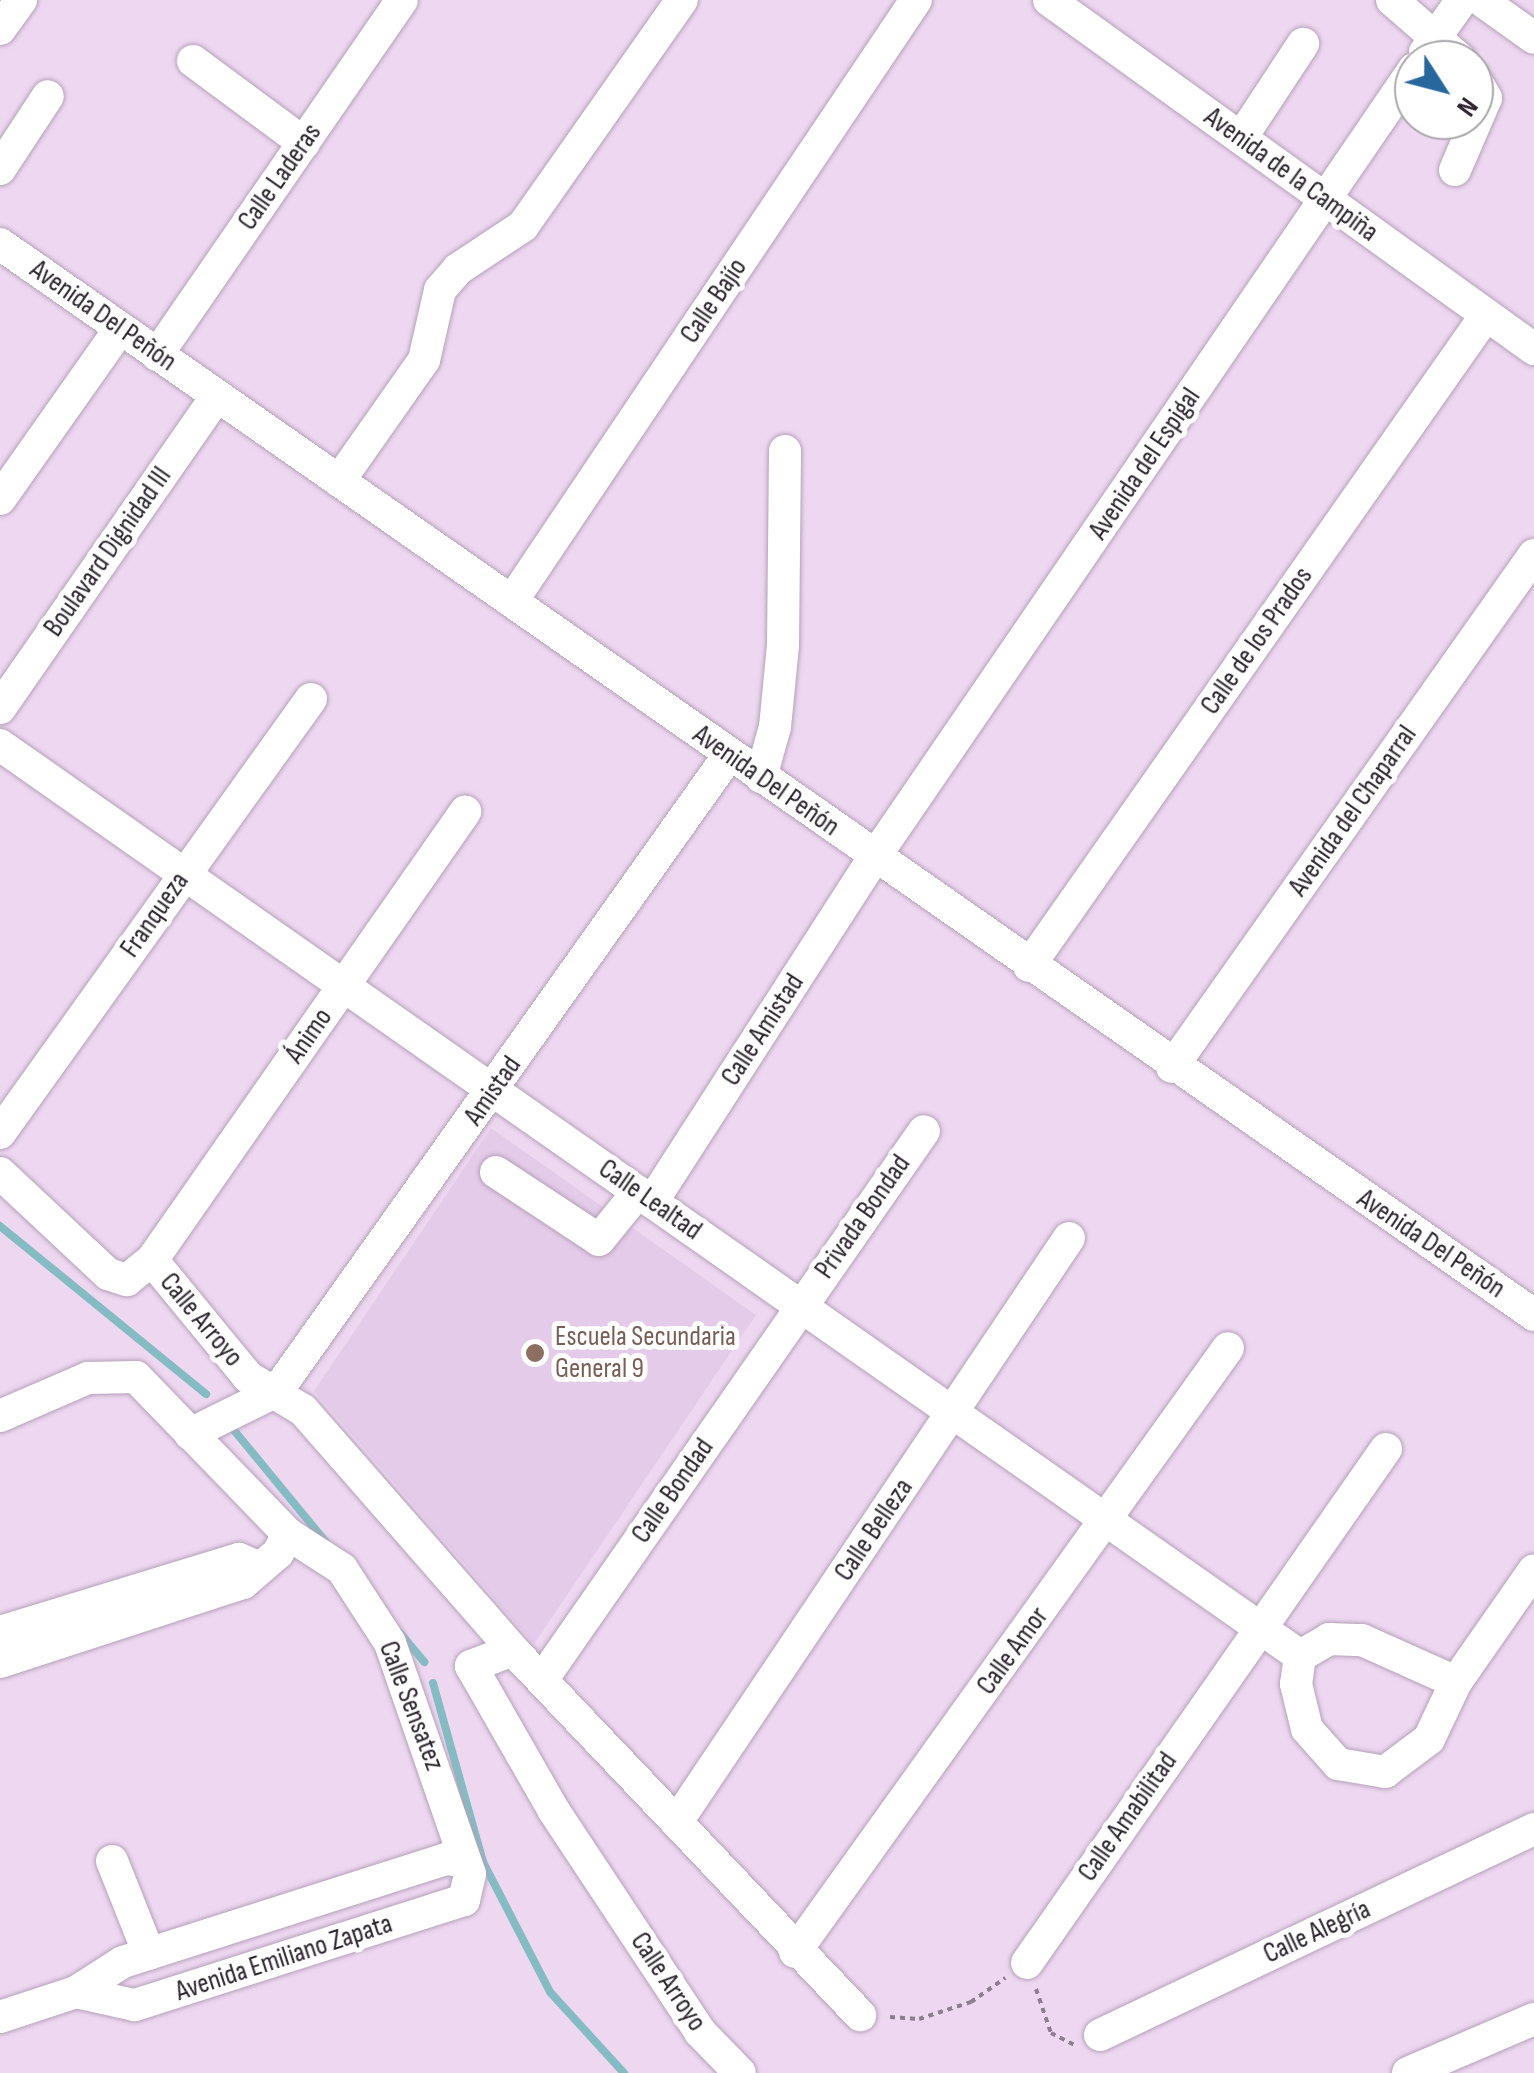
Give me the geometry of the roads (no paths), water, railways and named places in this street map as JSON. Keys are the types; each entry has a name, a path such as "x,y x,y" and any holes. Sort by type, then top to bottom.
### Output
{"street":[{"path":"0,29 21,0"},
{"name":"Calle Laderas","path":"157,355 402,0"},
{"path":"338,481 424,360 440,290 458,269 523,226 682,0"},
{"name":"Calle Bajío","path":"512,601 916,0"},
{"name":"Avenida de la Campiña","path":"1049,0 1534,349"},
{"path":"1392,0 1422,40"},
{"path":"1434,40 1462,0"},
{"path":"1481,0 1534,38"},
{"path":"1240,138 1304,44"},
{"path":"193,61 304,142"},
{"path":"0,169 48,96"},
{"name":"Avenida del Espigal","path":"874,858 1394,99"},
{"path":"1455,170 1468,140"},
{"name":"Avenida Del Peñón","path":"0,244 1172,1067 1534,1315"},
{"name":"Calle de los Prados","path":"1029,966 1486,315"},
{"path":"0,499 120,329"},
{"name":"Boulavard Dignidad III","path":"0,708 216,396"},
{"path":"760,778 775,727 782,645 786,451"},
{"name":"Avenida del Chaparral","path":"1172,1067 1534,555"},
{"name":"Franqueza","path":"0,1133 312,699"},
{"name":"Calle Lealtad","path":"0,745 1300,1656"},
{"name":"Amistad","path":"214,1421 277,1391 729,755"},
{"name":"Ánimo","path":"152,1260 465,812"},
{"name":"Calle Amistad","path":"496,1172 599,1240 645,1197 874,858"},
{"name":"Privada Bondad","path":"801,1304 924,1131"},
{"name":"Calle Arroyo","path":"0,1173 108,1274 127,1280 152,1260 248,1377 304,1410 513,1650 678,1820 795,1952"},
{"name":"Calle Belleza","path":"678,1820 1069,1238"},
{"name":"Calle Bondad","path":"544,1678 801,1304"},
{"name":"Calle Amor","path":"795,1952 1228,1348"},
{"name":"Calle Sensatez","path":"0,1416 114,1372 136,1377 214,1421 288,1534 342,1569 390,1643 466,1868"},
{"name":"Calle Amabilitad","path":"1027,1963 1386,1449"},
{"path":"0,1662 243,1583 278,1553 288,1534"},
{"path":"0,1632 239,1559 258,1567"},
{"path":"1456,1682 1362,1640 1330,1639 1300,1656 1296,1684 1307,1729 1338,1764 1363,1772 1385,1772 1429,1739 1456,1682 1534,1570"},
{"name":"Calle Arroyo","path":"513,1650 471,1666 575,1843 700,2032 740,2073"},
{"name":"Calle Alegría","path":"1100,2035 1534,1829"},
{"name":"Avenida Emiliano Zapata","path":"0,2017 76,1992 149,1954 446,1859 466,1868 464,1900 134,2005 76,1992"},
{"path":"112,1860 149,1954"},
{"path":"795,1952 860,2016"},
{"path":"1408,2073 1534,2019"}],"waterway":[{"path":"0,1226 206,1394"},
{"path":"233,1429 325,1541"},
{"path":"400,1633 424,1662"},
{"path":"433,1683 483,1862 550,1992 624,2073"}],"place":[{"name":"Escuela Secundaria General 9","path":"535,1353"}]}
